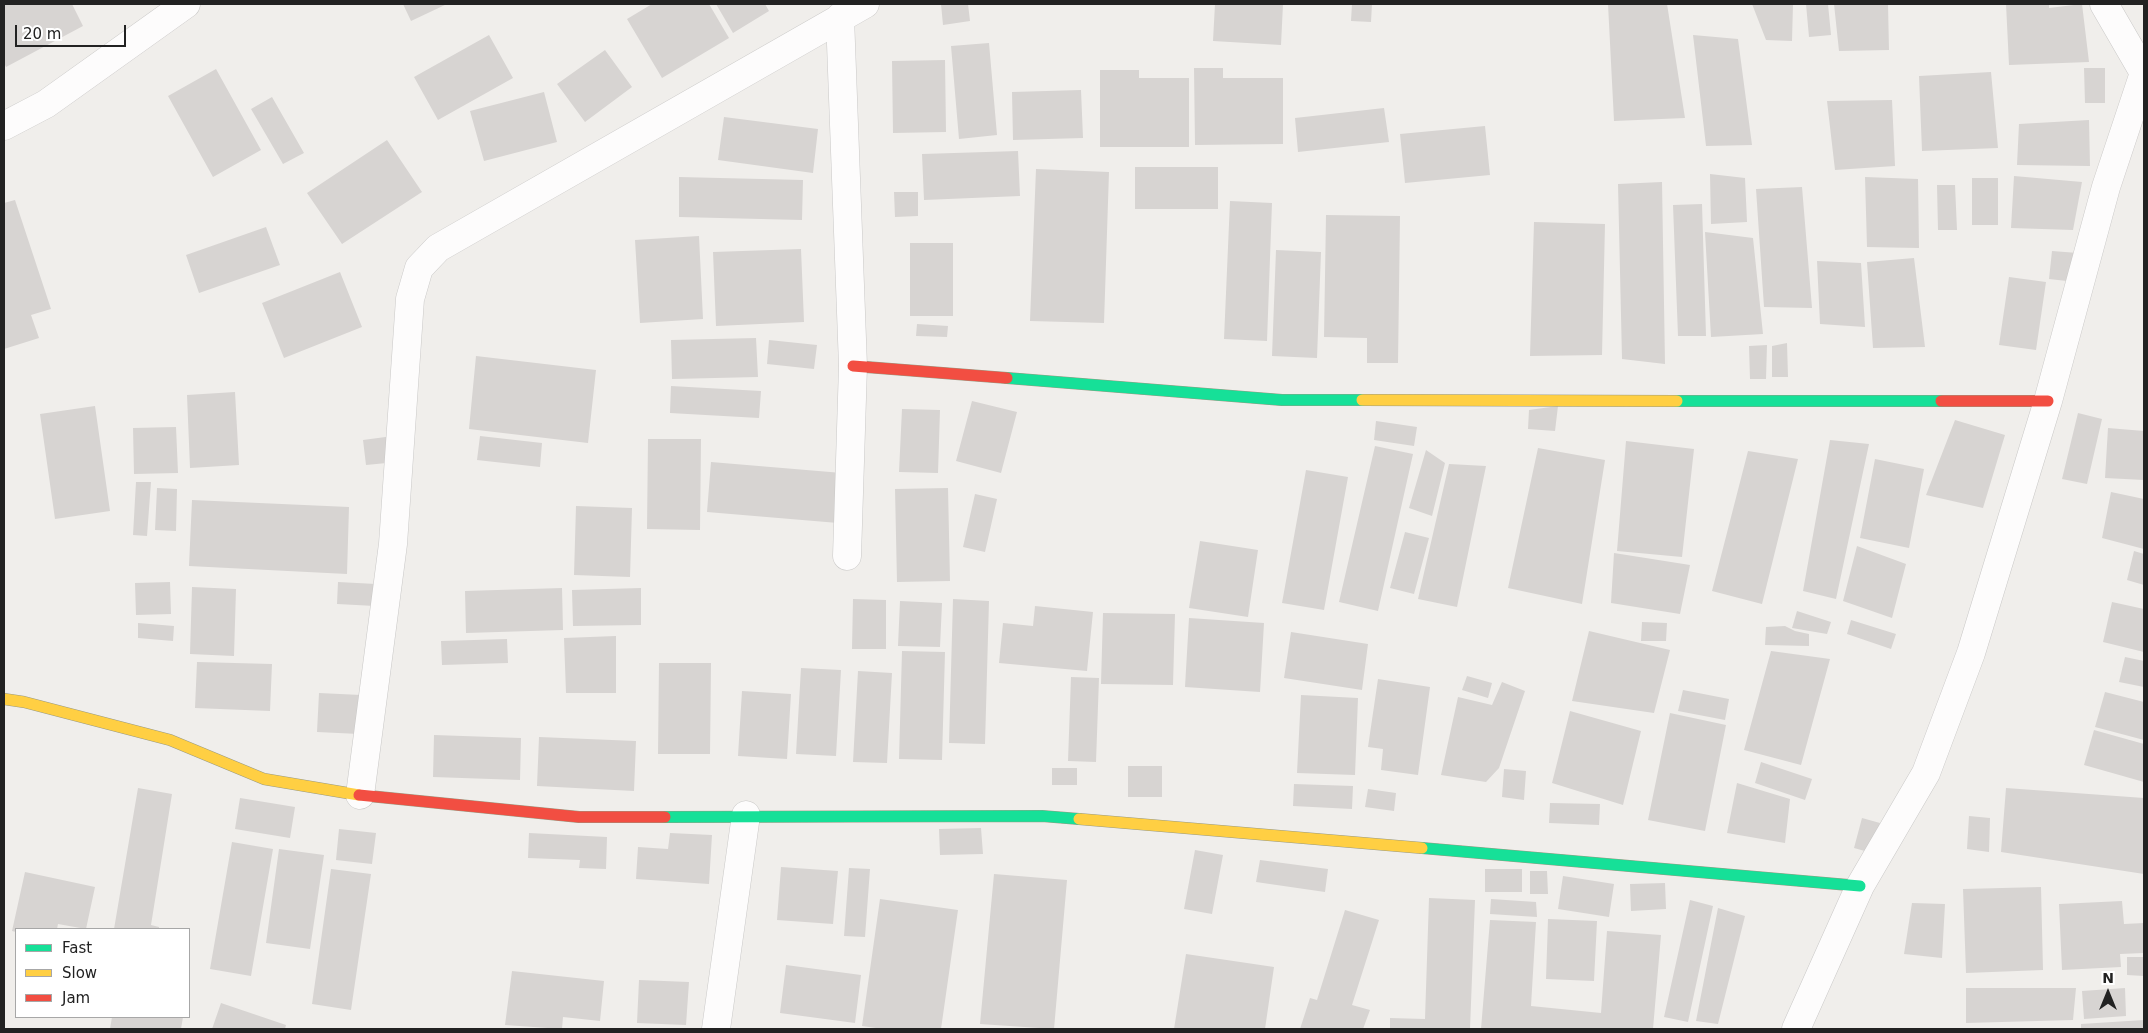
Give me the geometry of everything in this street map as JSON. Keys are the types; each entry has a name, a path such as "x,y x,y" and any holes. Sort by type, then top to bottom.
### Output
{"street":[{"path":"4,126 46,104 186,4"},
{"path":"360,795 393,544 410,299 419,268 438,248 864,4"},
{"path":"1796,1029 1860,886 1926,774 1971,653 2048,401 2106,187 2144,73 2104,4"},
{"path":"840,17 853,366 847,556"},
{"path":"853,366 1282,400 2048,401"},
{"path":"4,700 24,702 170,740 264,779 360,795 579,817 746,815 1042,816 1860,886"},
{"path":"716,1029 746,815"}],"building":[{"path":"4,4 72,4 83,26 6,67 4,63"},
{"path":"403,4 447,4 411,21"},
{"path":"652,4 709,4 729,38 662,78 627,19"},
{"path":"716,4 765,4 769,11 733,33"},
{"path":"941,4 968,4 970,21 943,25"},
{"path":"1215,4 1283,4 1281,45 1213,41"},
{"path":"1352,4 1372,4 1371,22 1351,21"},
{"path":"1608,4 1667,4 1685,118 1614,121"},
{"path":"1752,4 1793,4 1792,41 1766,40"},
{"path":"1806,4 1828,4 1831,35 1809,37"},
{"path":"1834,4 1888,4 1889,50 1839,51"},
{"path":"2006,4 2049,4 2049,8 2082,4 2089,62 2009,65"},
{"path":"489,35 513,78 438,120 414,77"},
{"path":"1693,35 1738,39 1752,145 1706,146"},
{"path":"989,43 997,135 959,139 951,46"},
{"path":"605,50 632,87 585,122 557,84"},
{"path":"945,60 946,132 893,133 892,61"},
{"path":"1194,68 1223,68 1223,78 1283,78 1283,144 1195,145"},
{"path":"2084,68 2105,68 2105,103 2085,103"},
{"path":"216,69 261,150 213,177 168,96"},
{"path":"1100,70 1139,70 1139,78 1189,78 1189,147 1100,147"},
{"path":"1991,72 1998,148 1922,151 1919,76"},
{"path":"1081,90 1083,138 1013,140 1012,92"},
{"path":"544,92 557,142 484,161 470,111"},
{"path":"272,97 304,153 283,164 251,109"},
{"path":"1892,100 1895,166 1835,170 1827,101"},
{"path":"1384,108 1389,142 1298,152 1295,118"},
{"path":"724,117 818,129 813,173 718,160"},
{"path":"2089,120 2090,166 2017,165 2019,124"},
{"path":"1485,126 1490,175 1405,183 1400,134"},
{"path":"387,140 422,192 342,244 307,193"},
{"path":"1018,151 1020,196 924,200 922,154"},
{"path":"1135,167 1218,167 1218,209 1135,209"},
{"path":"1036,169 1109,172 1104,323 1030,321"},
{"path":"1710,174 1745,178 1747,222 1711,224"},
{"path":"2014,176 2082,182 2073,230 2011,228"},
{"path":"679,177 803,180 802,220 679,217"},
{"path":"1865,177 1918,179 1919,248 1867,247"},
{"path":"1972,178 1998,178 1998,225 1972,225"},
{"path":"1662,182 1665,364 1622,359 1618,184"},
{"path":"1937,185 1955,185 1957,230 1938,230"},
{"path":"1802,187 1812,308 1764,307 1756,189"},
{"path":"894,192 918,192 918,216 895,217"},
{"path":"15,200 51,309 31,315 39,338 4,349 4,203"},
{"path":"1230,201 1272,203 1267,341 1224,339"},
{"path":"1702,204 1706,336 1678,336 1673,205"},
{"path":"1326,215 1400,216 1398,363 1367,363 1367,338 1324,337"},
{"path":"1534,222 1605,224 1602,355 1530,356"},
{"path":"266,227 280,265 199,293 186,255"},
{"path":"1705,232 1753,238 1763,334 1711,337"},
{"path":"699,236 703,319 640,323 635,240"},
{"path":"910,243 953,243 953,316 910,316"},
{"path":"801,249 804,322 716,326 713,252"},
{"path":"1276,250 1321,252 1317,358 1272,356"},
{"path":"2052,251 2078,253 2076,282 2049,279"},
{"path":"1914,258 1925,347 1873,348 1867,262"},
{"path":"1817,261 1861,263 1865,327 1820,324"},
{"path":"340,272 362,327 284,358 262,303"},
{"path":"2009,277 2046,282 2036,350 1999,345"},
{"path":"917,324 948,326 947,337 916,336"},
{"path":"756,338 758,377 672,379 671,340"},
{"path":"769,340 817,345 814,369 767,364"},
{"path":"1787,343 1788,377 1772,377 1772,346"},
{"path":"1767,345 1766,379 1750,379 1749,346"},
{"path":"476,356 596,370 588,443 469,429"},
{"path":"671,386 761,391 759,418 670,413"},
{"path":"235,392 239,465 190,468 187,395"},
{"path":"972,401 1017,412 1001,473 956,461"},
{"path":"95,406 110,511 55,519 40,414"},
{"path":"1558,406 1555,431 1528,429 1529,410"},
{"path":"902,409 940,410 938,473 899,472"},
{"path":"2078,413 2102,419 2087,484 2062,479"},
{"path":"1955,420 2005,435 1983,508 1926,495"},
{"path":"1376,421 1417,427 1414,446 1374,440"},
{"path":"176,427 178,473 134,474 133,428"},
{"path":"2108,428 2144,431 2144,480 2105,478"},
{"path":"393,436 397,462 366,465 363,440"},
{"path":"480,436 542,443 540,467 477,460"},
{"path":"648,439 701,439 700,530 647,529"},
{"path":"1830,440 1869,444 1836,599 1803,591"},
{"path":"1626,441 1694,449 1682,557 1617,551"},
{"path":"1375,446 1413,454 1378,611 1339,602"},
{"path":"1538,448 1605,460 1582,604 1508,588"},
{"path":"1426,450 1445,463 1432,516 1409,508"},
{"path":"1748,451 1798,459 1762,604 1712,591"},
{"path":"1875,459 1924,469 1909,548 1860,538"},
{"path":"711,462 842,473 838,523 707,512"},
{"path":"1449,464 1486,466 1457,607 1418,599"},
{"path":"1306,470 1348,477 1324,610 1282,603"},
{"path":"136,482 151,482 147,536 133,535"},
{"path":"157,488 177,489 176,531 155,530"},
{"path":"948,488 950,581 897,582 895,489"},
{"path":"2111,492 2144,499 2144,549 2102,538"},
{"path":"975,494 997,499 985,552 963,547"},
{"path":"192,500 349,507 347,574 189,566"},
{"path":"576,506 632,508 630,577 574,575"},
{"path":"1405,532 1429,538 1414,594 1390,588"},
{"path":"1200,541 1258,550 1248,617 1189,608"},
{"path":"1857,546 1906,564 1892,618 1843,601"},
{"path":"2134,551 2144,554 2144,585 2127,580"},
{"path":"1614,553 1690,565 1680,614 1611,603"},
{"path":"170,582 171,614 136,615 135,583"},
{"path":"338,582 376,584 375,606 337,604"},
{"path":"192,587 236,589 234,656 190,654"},
{"path":"562,588 563,630 466,633 465,591"},
{"path":"641,588 641,625 573,626 572,590"},
{"path":"853,599 886,600 886,649 852,649"},
{"path":"953,599 989,601 985,744 949,743"},
{"path":"900,601 942,603 940,647 898,646"},
{"path":"2112,602 2144,609 2144,652 2103,642"},
{"path":"1035,606 1093,612 1087,671 999,663 1003,623 1033,626"},
{"path":"1797,611 1831,622 1827,634 1792,628"},
{"path":"1103,613 1175,614 1173,685 1101,684"},
{"path":"1189,618 1264,623 1260,692 1185,687"},
{"path":"1851,620 1896,634 1891,649 1847,634"},
{"path":"1642,622 1667,623 1666,641 1641,641"},
{"path":"138,623 174,626 173,641 138,638"},
{"path":"1785,626 1795,631 1809,634 1809,646 1765,645 1766,627"},
{"path":"1589,631 1670,650 1654,713 1572,701"},
{"path":"1291,632 1368,644 1362,690 1284,678"},
{"path":"616,636 616,693 566,693 564,638"},
{"path":"507,639 508,663 442,665 441,641"},
{"path":"902,651 945,652 942,760 899,759"},
{"path":"1771,651 1830,659 1801,765 1744,750"},
{"path":"2125,657 2144,661 2144,687 2119,682"},
{"path":"197,662 272,664 270,711 195,708"},
{"path":"659,663 711,663 710,754 658,754"},
{"path":"801,668 841,670 836,756 796,754"},
{"path":"858,671 892,673 887,763 853,762"},
{"path":"1467,676 1492,683 1488,698 1462,690"},
{"path":"1071,677 1099,678 1096,762 1068,761"},
{"path":"1378,679 1430,687 1418,775 1381,770 1383,749 1368,747"},
{"path":"1502,682 1525,691 1499,768 1486,782 1441,775 1458,697 1492,705"},
{"path":"1683,690 1729,699 1725,720 1678,711"},
{"path":"742,691 791,694 787,759 738,756"},
{"path":"2105,692 2144,702 2144,740 2095,727"},
{"path":"319,693 361,695 359,734 317,732"},
{"path":"1301,695 1358,698 1355,775 1297,773"},
{"path":"1570,711 1641,731 1623,805 1552,783"},
{"path":"1670,713 1726,725 1705,831 1648,820"},
{"path":"2094,730 2144,744 2144,782 2084,765"},
{"path":"434,735 521,738 520,780 433,777"},
{"path":"539,737 636,741 634,791 537,786"},
{"path":"1761,762 1812,779 1805,800 1755,783"},
{"path":"1128,766 1162,766 1162,797 1128,797"},
{"path":"1052,768 1077,768 1077,785 1052,785"},
{"path":"1504,769 1526,771 1524,800 1502,797"},
{"path":"1737,783 1790,799 1785,843 1727,833"},
{"path":"1294,784 1353,786 1352,809 1293,806"},
{"path":"138,788 172,794 151,925 159,928 114,928"},
{"path":"2006,788 2144,798 2144,874 2001,852"},
{"path":"1368,789 1396,793 1394,811 1365,807"},
{"path":"240,798 295,807 290,838 235,829"},
{"path":"1550,803 1600,804 1599,825 1549,823"},
{"path":"1969,816 1990,818 1989,852 1967,849"},
{"path":"1862,818 1880,823 1872,853 1854,848"},
{"path":"981,828 983,854 940,855 939,829"},
{"path":"339,829 376,833 372,864 336,860"},
{"path":"529,833 607,837 606,869 579,868 580,860 528,858"},
{"path":"670,833 712,835 709,884 636,879 638,847 668,849"},
{"path":"232,842 273,849 251,976 210,969"},
{"path":"279,849 324,855 310,949 266,943"},
{"path":"1195,850 1223,855 1212,914 1184,909"},
{"path":"1260,860 1328,869 1325,892 1256,882"},
{"path":"781,867 838,871 833,924 777,920"},
{"path":"849,868 870,869 865,937 844,936"},
{"path":"331,869 371,874 351,1010 312,1004"},
{"path":"1485,869 1522,869 1522,892 1485,892"},
{"path":"1530,871 1547,871 1548,894 1530,894"},
{"path":"25,872 95,887 86,928 58,924 57,928 15,928 15,932 12,931"},
{"path":"994,874 1067,880 1054,1029 980,1024"},
{"path":"1563,876 1614,884 1609,917 1558,909"},
{"path":"1665,883 1666,909 1631,911 1630,884"},
{"path":"2041,887 2043,970 1966,973 1963,889"},
{"path":"1429,898 1475,900 1470,1029 1390,1029 1390,1018 1425,1019"},
{"path":"880,899 958,910 941,1029 883,1029 862,1026"},
{"path":"1491,899 1536,902 1537,917 1490,914"},
{"path":"1690,900 1713,906 1688,1022 1664,1017"},
{"path":"2122,901 2124,924 2144,923 2144,953 2120,954 2121,967 2062,970 2059,904"},
{"path":"1912,903 1945,904 1942,958 1904,954"},
{"path":"1718,908 1745,916 1718,1024 1696,1021"},
{"path":"1345,910 1379,920 1352,1005 1370,1010 1363,1029 1300,1029 1310,998 1317,1000"},
{"path":"1548,919 1597,921 1594,981 1546,979"},
{"path":"1490,920 1536,922 1531,1006 1601,1013 1607,931 1661,935 1653,1029 1481,1029"},
{"path":"1186,954 1274,967 1265,1029 1174,1029"},
{"path":"2127,957 2144,957 2144,976 2127,975"},
{"path":"786,965 861,975 855,1023 780,1013"},
{"path":"512,971 604,981 600,1021 563,1017 562,1029 505,1025"},
{"path":"639,980 689,982 686,1025 637,1023"},
{"path":"1966,988 2076,988 2073,1020 1966,1023"},
{"path":"2125,988 2126,1016 2084,1019 2082,991"},
{"path":"221,1003 286,1025 285,1029 212,1029"},
{"path":"112,1018 183,1018 181,1029 110,1029"},
{"path":"2144,1020 2144,1029 2081,1029 2081,1024"}],"traffic: fast":[{"path":"1007,378 1282,400 1362,400"},
{"path":"1677,401 1941,401"},
{"path":"665,817 1042,816 1079,819"},
{"path":"1422,848 1860,886"}],"traffic: slow":[{"path":"1362,400 1677,401"},
{"path":"4,699 24,702 170,740 264,779 359,795"},
{"path":"1079,819 1422,848"}],"traffic: jam":[{"path":"853,366 1007,378"},
{"path":"1941,401 2048,401"},
{"path":"359,795 579,817 665,817"}]}
